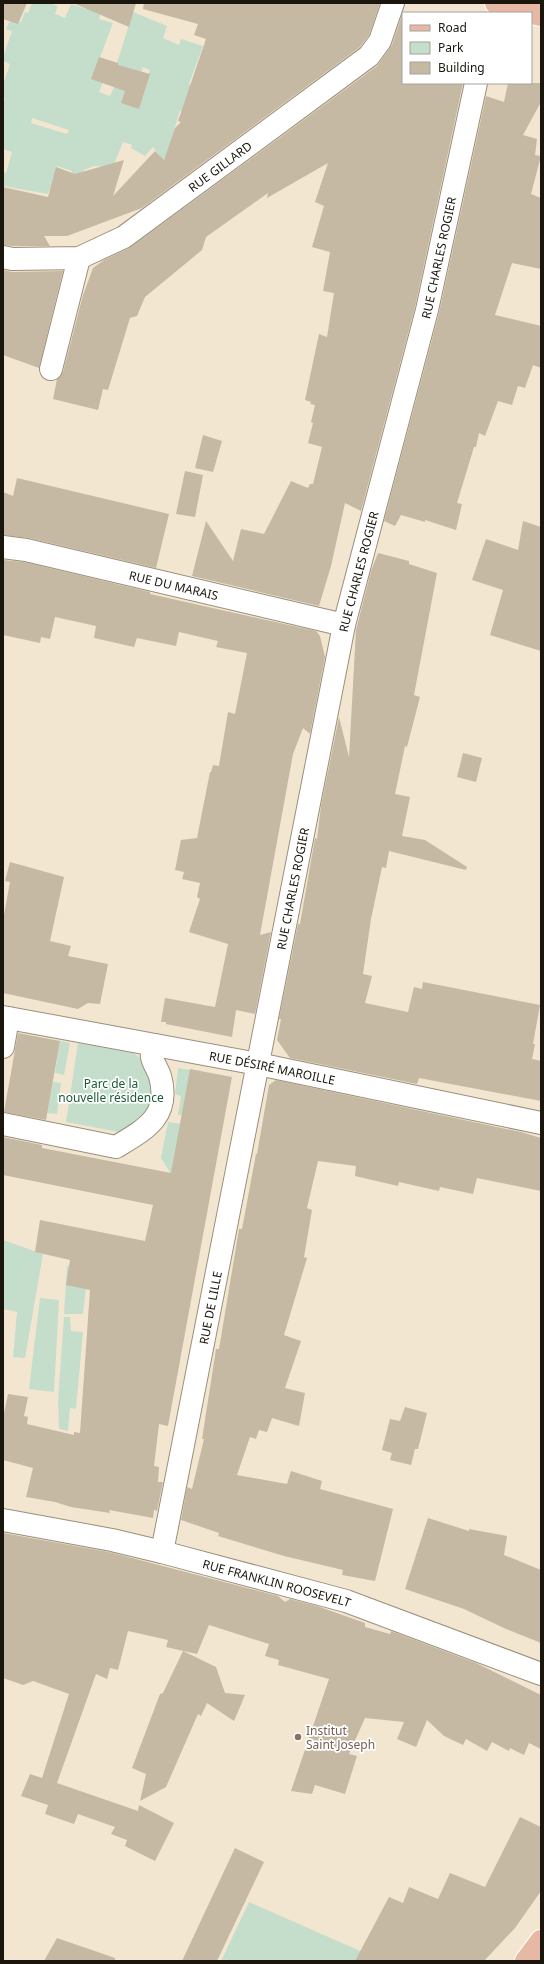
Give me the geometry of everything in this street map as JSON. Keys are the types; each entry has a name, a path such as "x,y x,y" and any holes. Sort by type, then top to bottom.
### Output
{"main road":[{"path":"496,3 541,14"},
{"path":"526,1961 541,1941"}],"street":[{"name":"RUE GILLARD","path":"3,257 12,259 79,258 124,237 369,56 380,41 393,3"},
{"name":"RUE CHARLES ROGIER","path":"258,1064 344,625 427,310 476,84"},
{"path":"51,369 79,258"},
{"name":"RUE DU MARAIS","path":"3,547 26,550 344,625"},
{"path":"3,1047 6,1018"},
{"name":"RUE DÉSIRÉ MAROILLE","path":"6,1018 258,1064 541,1123"},
{"path":"3,1124 116,1147 155,1120 162,1105 163,1092 160,1076 151,1056 154,1045"},
{"name":"RUE DE LILLE","path":"162,1552 258,1064"},
{"name":"RUE FRANKLIN ROOSEVELT","path":"3,1520 112,1540 346,1601 541,1674"}],"green space":[{"path":"32,3 49,3 58,6 55,14 65,18 71,4 86,9 87,5 102,10 99,19 113,23 93,76 103,82 99,92 110,96 114,87 111,82 133,12 167,26 163,38 179,45 181,39 203,46 189,84 205,89 191,125 180,110 173,134 183,145 163,160 153,147 145,156 131,148 132,145 123,142 113,167 94,166 84,170 79,181 69,185 72,171 57,166 48,194 3,186 3,172 6,173 12,152 3,149 3,106 5,98 3,97 3,85 10,64 3,61 3,57 12,31 6,29 10,20 21,22 25,12 28,13","holes":["143,67 150,70 137,107 141,72","32,118 69,130 67,134 31,123"]},
{"path":"60,1041 70,1043 64,1075 55,1073"},
{"name":"Parc de la nouvelle résidence","path":"78,1043 133,1053 142,1059 153,1072 156,1098 140,1122 119,1132 66,1122"},
{"path":"178,1068 191,1070 183,1115 178,1115 181,1096 175,1094"},
{"path":"53,1082 61,1083 57,1114 47,1113"},
{"path":"168,1122 182,1124 174,1172 167,1177 170,1172 161,1158"},
{"path":"3,1240 43,1254 25,1358 13,1357 17,1312 3,1309"},
{"path":"67,1266 88,1271 83,1314 64,1314"},
{"path":"40,1298 59,1300 54,1392 29,1389"},
{"path":"64,1317 70,1317 71,1331 83,1332 76,1409 70,1408 68,1431 59,1429 58,1400"},
{"path":"249,1902 383,1961 221,1961"}],"building":[{"path":"3,3 27,3 18,24 3,19"},
{"path":"73,3 136,3 129,27"},
{"path":"144,3 380,3 369,35 360,47 142,208 67,236 44,236 50,246 3,245 3,187 48,197 56,167 75,174 124,160 113,196 155,151 164,160 175,128 181,122 178,121 206,39 194,35 198,24 143,9"},
{"path":"402,15 402,84 463,84 415,307 361,511 345,503 331,566 319,606 192,576 206,521 233,561 241,529 264,534 291,481 308,488 310,484 313,484 322,447 308,443 313,423 311,422 315,405 310,404 311,402 305,400 319,334 327,337 334,293 323,291 330,252 312,247 324,206 315,202 328,163 267,198 268,193 206,237 202,250 145,297 137,316 130,318 108,390 103,389 98,410 53,399 57,379 63,372 83,295 93,268 104,260 131,247 377,66 392,45"},
{"path":"99,57 118,63 118,65 150,74 139,109 121,103 125,91 91,79"},
{"path":"541,83 541,102 523,135 537,139 535,155 541,156 531,194 541,198 541,269 512,263 495,315 541,326 541,368 533,365 525,388 518,386 512,405 498,401 485,436 479,433 476,447 474,447 457,503 462,504 456,530 425,520 425,522 401,515 395,526 384,521 439,313 486,96 504,102 508,84"},
{"path":"3,270 12,272 63,271 39,368 3,355"},
{"path":"203,435 222,441 213,472 195,468"},
{"path":"185,471 203,475 195,517 176,514"},
{"path":"17,478 169,514 156,568 29,538 3,535 3,492 13,496"},
{"path":"523,521 541,527 541,651 490,635 503,590 472,580 486,539 518,550"},
{"path":"378,553 409,561 409,564 437,573 414,695 420,697 407,747 405,746 395,794 410,797 402,836 425,840 467,867 466,870 389,851 386,868 382,867 371,919 363,974 372,976 365,1003 408,1012 414,987 422,989 423,982 540,1005 533,1044 535,1044 532,1059 541,1061 541,1101 419,1078 417,1084 290,1058 277,1040 281,1019 279,1019 298,924 300,924 315,838 317,839 321,806 339,717 349,757 356,630 371,571"},
{"path":"3,560 24,562 150,592 150,594 316,631 320,636 325,657 310,734 303,728 293,754 260,935 271,932 255,1014 236,1010 232,1037 161,1022 165,998 215,1007 228,944 189,932 200,899 197,897 200,883 182,879 184,872 175,870 181,840 197,838 210,772 213,765 219,766 228,712 235,714 247,653 216,647 218,641 179,632 176,646 137,638 134,647 94,638 96,626 55,617 50,639 41,637 40,643 3,635"},
{"path":"463,753 482,758 476,782 457,777"},
{"path":"10,862 64,877 50,941 71,946 68,956 108,964 100,1004 88,1003 78,1009 3,993 3,920 10,882 5,881"},
{"path":"18,1033 60,1041 46,1120 4,1112"},
{"path":"190,1069 232,1077 168,1426 159,1424 154,1466 159,1467 158,1482 163,1482 157,1511 154,1510 153,1518 109,1510 110,1513 71,1507 55,1502 26,1497 33,1468 3,1460 3,1418 8,1394 28,1397 24,1416 28,1417 27,1424 74,1435 74,1432 80,1433 90,1290 66,1285 70,1260 35,1252 40,1220 145,1241 153,1205 3,1175 3,1137 42,1145 42,1148 171,1173"},
{"path":"276,1080 521,1132 541,1138 541,1191 477,1178 473,1194 440,1187 439,1191 399,1182 398,1186 355,1176 356,1166 318,1161 307,1208 312,1210 304,1257 307,1258 284,1335 301,1341 285,1388 305,1393 299,1426 272,1418 267,1432 259,1430 256,1439 250,1437 237,1475 287,1484 291,1471 322,1481 320,1489 393,1509 375,1581 342,1575 343,1570 284,1556 218,1536 219,1533 181,1520 187,1487 192,1489 204,1439 202,1439 216,1349 219,1349 239,1229 242,1229 269,1085"},
{"path":"405,1407 427,1413 418,1449 415,1449 411,1465 390,1460 392,1453 382,1450 390,1419 400,1421"},
{"path":"428,1518 469,1531 469,1529 507,1536 504,1555 541,1570 541,1643 506,1629 464,1609 405,1589"},
{"path":"3,1533 109,1552 278,1596 285,1602 290,1599 317,1606 365,1623 365,1627 390,1634 391,1631 476,1663 541,1695 541,1749 529,1743 524,1755 510,1748 509,1751 492,1742 487,1751 466,1739 463,1745 444,1736 427,1720 416,1747 397,1739 404,1722 365,1718 349,1754 357,1756 345,1794 315,1785 312,1794 291,1791 329,1679 278,1665 279,1660 265,1656 269,1644 209,1625 197,1654 166,1647 168,1640 128,1631 118,1670 110,1668 107,1679 96,1674 57,1783 138,1811 139,1805 174,1823 155,1861 125,1846 127,1840 111,1834 115,1827 78,1814 74,1824 45,1814 48,1805 21,1796 30,1774 42,1778 69,1694 33,1681 23,1685 3,1678"},
{"path":"183,1651 216,1667 225,1693 245,1695 234,1721 207,1703 201,1716 198,1714 166,1787 140,1801 146,1774 132,1768 160,1694 163,1693"},
{"path":"520,1817 541,1827 541,1891 515,1928 484,1961 355,1961 389,1897 403,1903 409,1887 438,1899 450,1873 485,1887"},
{"path":"235,1848 264,1862 217,1961 182,1961"},
{"path":"57,1938 115,1958 115,1961 44,1961"}],"place":[{"name":"Institut Saint Joseph","path":"298,1737"}]}
